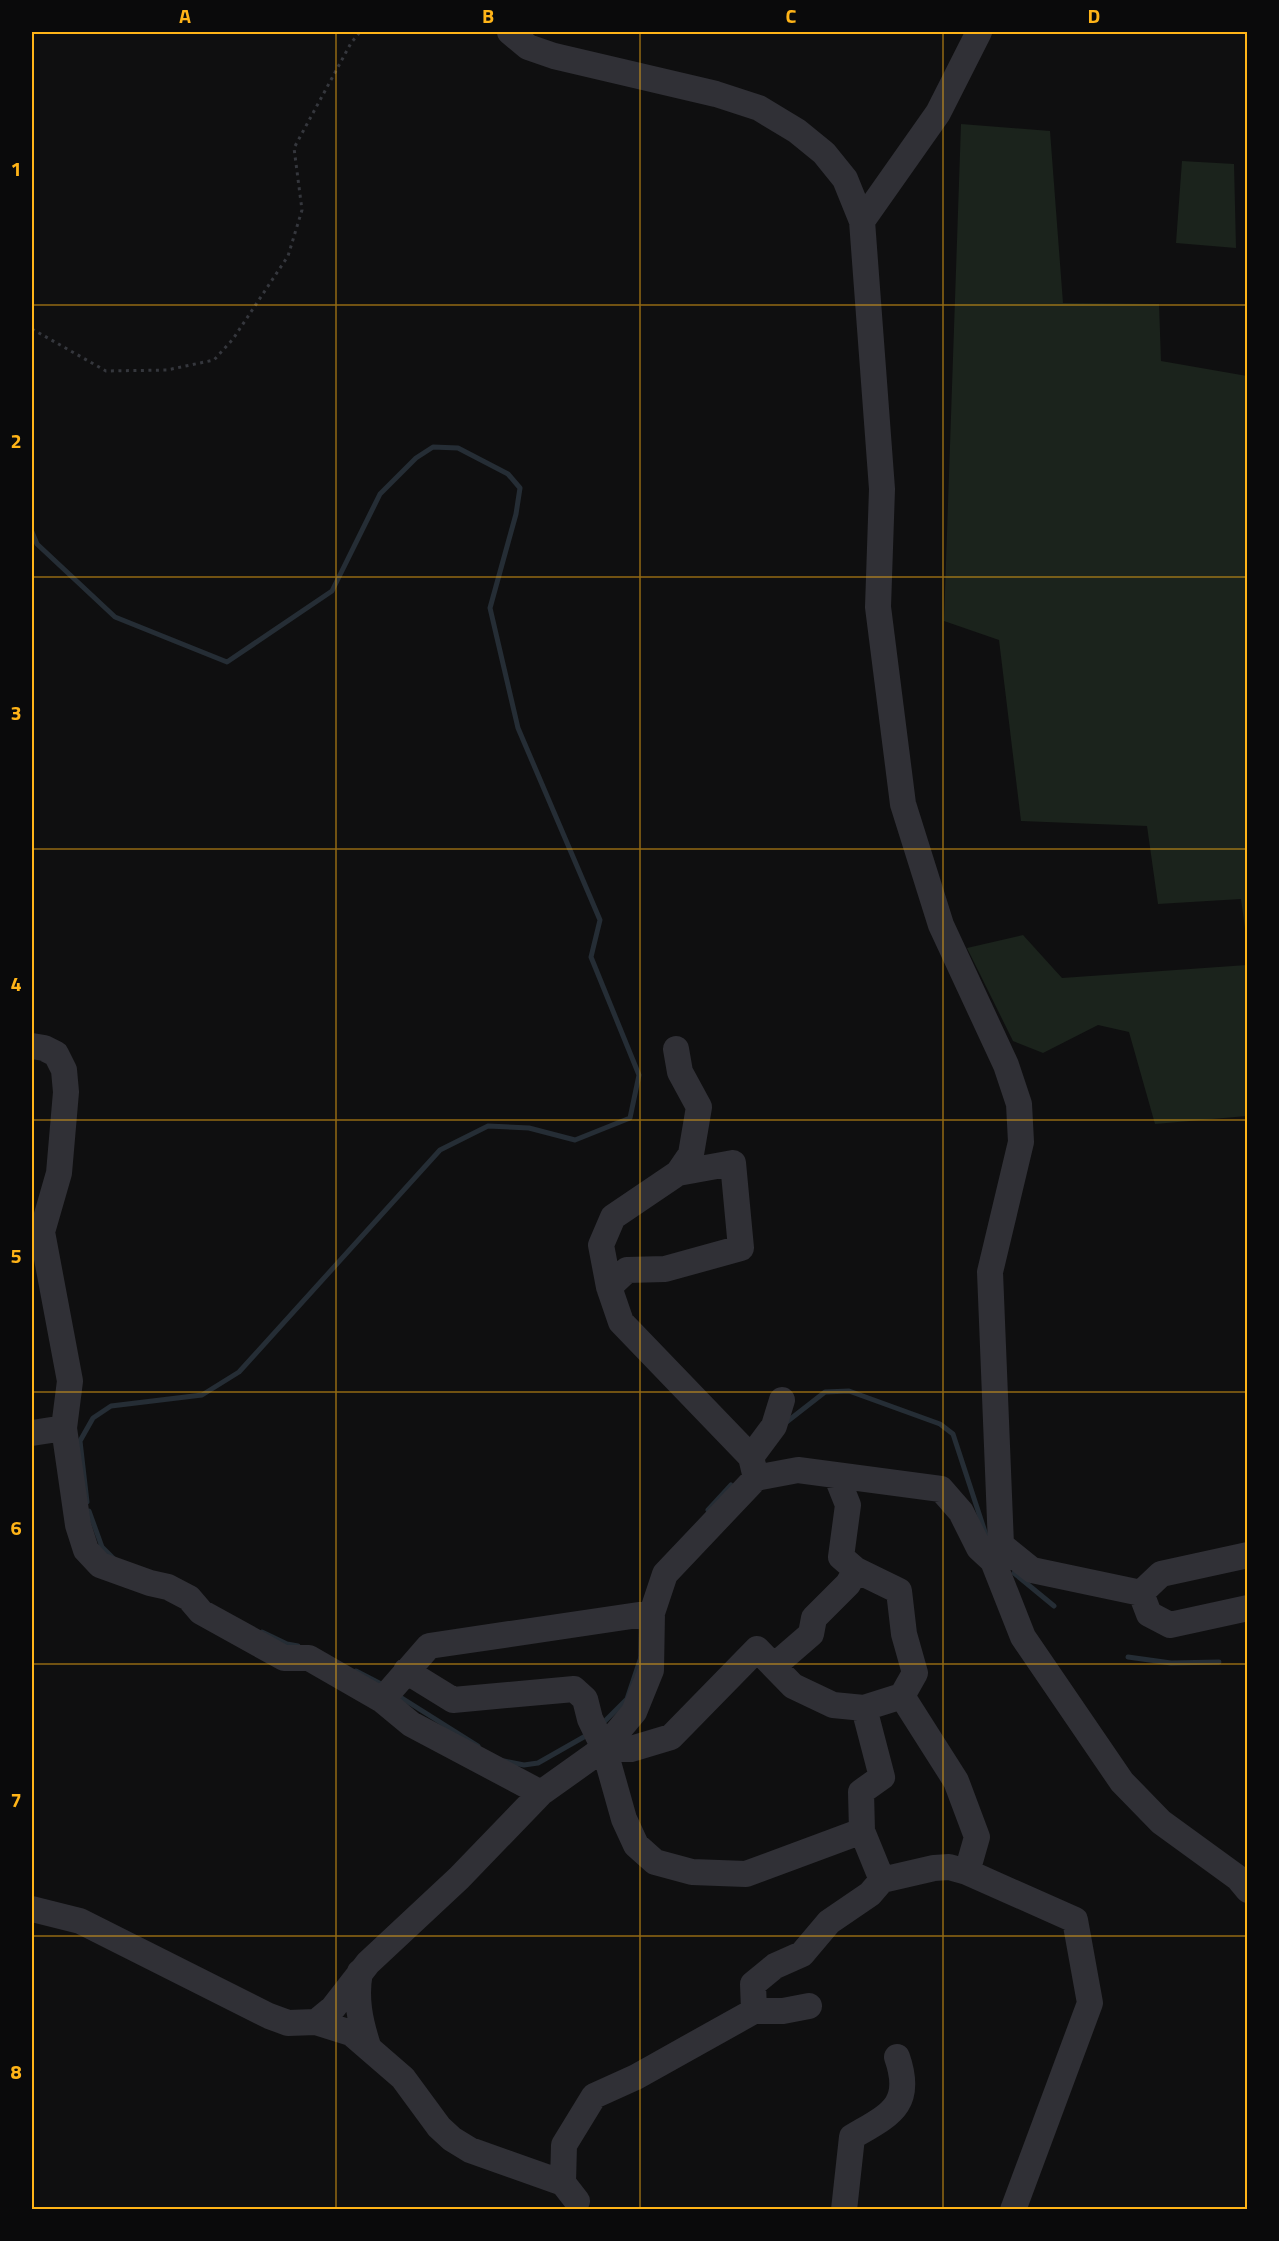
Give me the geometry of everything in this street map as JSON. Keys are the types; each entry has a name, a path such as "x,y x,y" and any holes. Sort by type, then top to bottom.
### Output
{"street":[{"path":"510,32 528,47 554,56 716,94 759,108 797,131 824,153 845,179 862,221 882,489 878,607 903,804 941,925 1006,1065 1019,1104 1021,1142 990,1272 997,1553 1023,1637 1122,1782 1161,1822 1238,1878 1248,1890"},
{"path":"862,221 938,113 979,32"},
{"path":"32,1046 44,1048 56,1054 64,1070 66,1092 59,1173 42,1232 70,1381 64,1428 78,1526 86,1550 100,1565 168,1587 189,1598 201,1612 284,1658 309,1658 392,1687 453,1700 573,1689 585,1699 624,1819 636,1845 655,1862 692,1872 746,1874 862,1831"},
{"path":"676,1049 680,1072 699,1107 691,1154 678,1173 613,1216 601,1245 609,1287 621,1322 754,1468 798,1470 941,1489 961,1512 979,1548 997,1553 1032,1570 1141,1593"},
{"path":"609,1287 627,1270 665,1269 741,1248 733,1163 678,1173"},
{"path":"316,2022 333,2008 360,1972 459,1878 598,1736 634,1712 651,1670 652,1613 665,1574 754,1468 774,1426 782,1400"},
{"path":"32,1433 64,1428"},
{"path":"598,1736 631,1749 671,1737 757,1649 793,1686 833,1705 864,1708 902,1696 915,1673 904,1634 899,1591 856,1570 841,1557 848,1504 836,1475"},
{"path":"1141,1593 1161,1574 1248,1555"},
{"path":"774,1666 811,1634 814,1618 848,1584 856,1570"},
{"path":"1141,1593 1149,1614 1170,1625 1248,1608"},
{"path":"392,1687 429,1646 652,1613"},
{"path":"392,1687 411,1724 541,1793"},
{"path":"902,1696 956,1781 977,1837 967,1872"},
{"path":"864,1708 882,1777 861,1792 862,1831 882,1880"},
{"path":"754,2011 753,1984 775,1966 802,1954 829,1922 870,1894 882,1880 934,1868 949,1867 967,1872 1075,1920 1090,2003 1013,2210"},
{"path":"32,1910 80,1921 269,2016 288,2023 316,2022 351,2033 404,2078 439,2127 452,2139 575,2201"},
{"path":"360,1972 357,1990 361,2024 368,2046"},
{"path":"575,2201 564,2145 594,2096 636,2076 754,2011 783,2011 809,2006"},
{"path":"844,2210 852,2137 890,2114 903,2093 903,2074 897,2057"}],"path":[{"path":"32,329 106,371 167,370 214,360 234,339 288,256 302,210 294,148 351,43 360,32"}],"shaded area":[{"path":"961,124 1050,131 1063,303 1159,304 1161,361 1247,376 1247,943 1241,899 1158,904 1147,826 1021,821 999,640 944,621"},
{"path":"1182,161 1234,164 1236,248 1176,243"},
{"path":"1023,935 1062,978 1247,965 1247,1116 1155,1124 1129,1032 1098,1025 1043,1053 1013,1041 967,948"}],"waterway":[{"path":"32,532 37,544 115,617 227,662 332,591 380,494 416,458 433,447 458,448 508,474 520,488 516,514 490,608 518,728 600,920 591,957 639,1075 630,1118 575,1140 529,1128 488,1126 440,1150 239,1372 202,1395 111,1406 93,1418 80,1441 87,1502"},
{"path":"784,1424 825,1392 849,1391 940,1424 953,1434 986,1535"},
{"path":"708,1510 731,1485"},
{"path":"89,1511 102,1547 115,1560"},
{"path":"1014,1573 1054,1606"},
{"path":"262,1632 287,1644 298,1646"},
{"path":"601,1725 627,1699 641,1657"},
{"path":"1128,1657 1171,1663 1219,1662"},
{"path":"356,1671 385,1686"},
{"path":"397,1695 478,1746"},
{"path":"504,1761 524,1765 538,1763 589,1734"}]}
